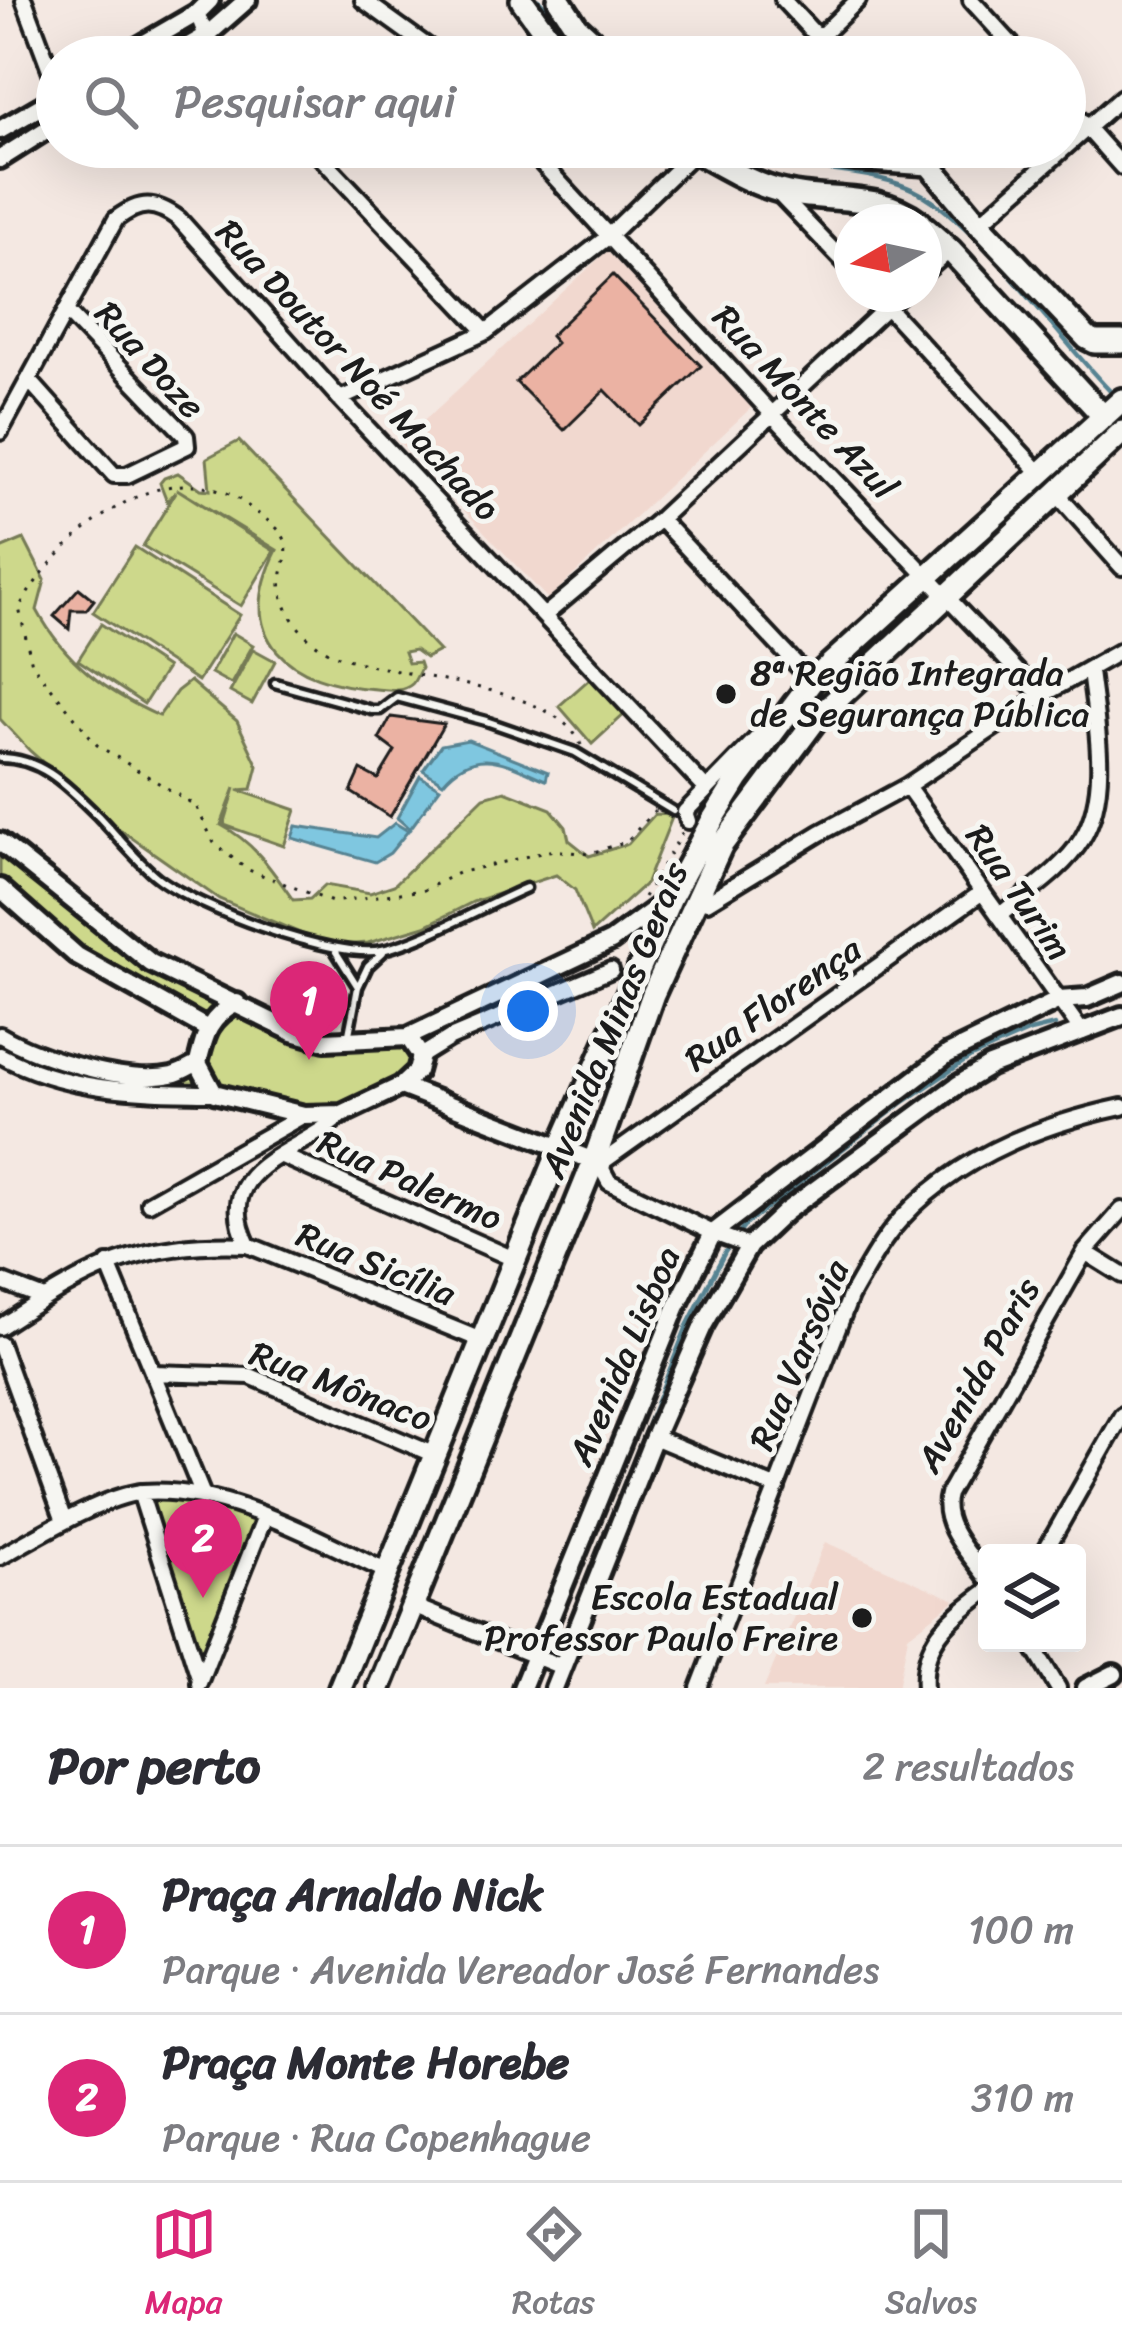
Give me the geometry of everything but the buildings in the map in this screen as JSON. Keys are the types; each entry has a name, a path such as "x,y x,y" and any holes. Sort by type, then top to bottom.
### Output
{"main road":[{"path":"522,0 548,36"},
{"path":"559,0 587,36"},
{"path":"730,168 775,190 880,204"},
{"path":"932,168 1087,338 1122,342"},
{"path":"942,243 1115,428"},
{"name":"Avenida Minas Gerais","path":"379,1688 598,1163 653,994 721,846 816,719 1057,494 1115,428 1122,400"},
{"name":"Avenida Minas Gerais","path":"340,1688 560,1150 670,897 738,779 809,684 1041,474 1115,428"}],"street":[{"path":"24,0 37,36"},
{"path":"207,36 247,0"},
{"path":"364,0 413,36"},
{"path":"783,0 818,36"},
{"path":"822,36 858,0"},
{"path":"971,0 1004,36"},
{"path":"156,36 204,6 206,36"},
{"path":"1086,132 1122,97"},
{"path":"0,130 36,106"},
{"path":"1086,126 1122,166"},
{"path":"0,159 36,136"},
{"path":"331,168 486,332"},
{"name":"Rua Monte Azul","path":"546,168 1041,696"},
{"path":"340,399 486,332 608,236 674,168"},
{"path":"979,224 1044,168"},
{"path":"775,190 834,251"},
{"name":"Rua Doutor Noé Machado","path":"0,432 116,220 151,203 179,219 340,399 707,790"},
{"path":"942,257 950,250"},
{"name":"Rua Doze","path":"29,380 114,475 127,476 185,449 186,436 66,311"},
{"path":"545,615 660,519 882,312"},
{"path":"892,312 1041,474"},
{"path":"1057,494 1122,567"},
{"path":"660,519 809,684"},
{"path":"707,902 907,786 1041,696 1122,650"},
{"path":"999,916 1068,857 1090,822 1099,759 1090,671"},
{"name":"Avenida Minas Gerais","path":"676,812 707,790 809,684"},
{"name":"Rua Turim","path":"907,786 1082,1032"},
{"path":"0,842 151,962 293,1032 347,1042 408,1036 611,941 670,897"},
{"path":"0,888 77,956 206,1028"},
{"name":"Rua Florença","path":"598,1163 981,893"},
{"path":"0,1327 44,1298 138,1252 208,1243 248,1244 240,1218 240,1191 253,1174 342,1114 401,1086 417,1071 421,1056 450,1038 611,970"},
{"name":"Avenida Lisboa","path":"522,1688 676,1309 713,1233 948,1054 1059,1000 1087,998 1122,983"},
{"path":"214,1093 198,1063 206,1028 219,1012 237,1003"},
{"name":"Avenida Lisboa","path":"554,1688 654,1437 703,1326 749,1246 804,1198 958,1085 990,1066 1122,1016"},
{"path":"0,1036 34,1052 99,1070 172,1075 198,1063"},
{"path":"408,1036 421,1056"},
{"path":"0,1055 46,1075 120,1091 214,1093 304,1115 342,1114"},
{"path":"401,1086 598,1163 609,1182 749,1246"},
{"name":"Rua Varsóvia","path":"699,1688 850,1298 900,1220 963,1168 1028,1134 1122,1107"},
{"path":"149,1204 304,1115"},
{"name":"Rua Palermo","path":"280,1155 516,1260"},
{"name":"Avenida Paris","path":"978,1565 947,1520 945,1503 1085,1252 1122,1210"},
{"name":"Rua Sicília","path":"248,1244 481,1340"},
{"path":"1085,1252 1122,1275"},
{"path":"108,1264 204,1498"},
{"path":"0,1282 44,1298"},
{"path":"0,1344 64,1521"},
{"name":"Rua Mônaco","path":"153,1373 250,1376 435,1456"},
{"path":"1049,1544 1122,1414"},
{"path":"654,1437 777,1488"},
{"path":"140,1492 198,1684"},
{"path":"0,1557 64,1521 140,1492 204,1498 265,1516 388,1572"},
{"path":"198,1684 265,1516"},
{"path":"925,1688 932,1643 946,1624 978,1598"},
{"path":"413,1606 562,1667"},
{"path":"1037,1652 1058,1688"},
{"path":"1049,1670 1063,1681 1088,1686 1117,1673"}],"lane":[{"path":"275,683 372,710 397,698 486,721 586,759 676,812"},
{"path":"0,758 24,758 47,770 154,874 190,897 347,952 386,950"},
{"path":"347,1042 358,987 368,966 386,950 526,888"},
{"path":"333,948 358,987"}],"path":[{"path":"586,759 577,736 520,697 360,662 326,650 284,611 281,579 288,554 283,534 234,495 197,482 160,488 82,531 36,576 19,608 32,664 97,745 196,806 214,843 246,869 332,902 424,890 458,873 553,850 588,854 627,842 676,812"},
{"path":"634,908 653,887 676,812"}],"shaded area":[{"path":"607,251 753,406 548,599 400,443"},
{"name":"Escola Estadual Professor Paulo Freire","path":"825,1542 955,1600 908,1636 898,1688 764,1688"}],"green space":[{"path":"1095,434 1101,442 953,579 949,577 948,571"},
{"path":"239,441 439,651 426,658 415,650 404,652 408,663 419,662 421,668 408,687 390,690 318,678 277,651 261,609 277,550 177,489 274,551 241,606 143,546 176,492 167,501 160,483 164,478 178,473 210,490 207,458"},
{"path":"24,539 45,580 37,610 60,645 89,674 159,716 190,681 237,721 258,766 252,789 238,790 296,810 284,846 224,825 235,788 221,825 253,849 293,900 310,899 325,885 370,893 394,885 484,797 505,791 551,809 566,827 569,840 589,856 628,844 655,814 673,815 646,883 592,932 575,890 556,875 473,902 425,926 368,943 342,945 307,936 219,899 118,828 0,719 0,549"},
{"path":"135,547 240,615 198,681 93,612"},
{"path":"931,590 935,596 782,748 844,664"},
{"path":"101,624 167,668 144,704 78,660"},
{"path":"233,633 253,645 231,684 211,673"},
{"path":"253,649 275,661 252,704 230,692"},
{"path":"594,675 627,712 592,744 559,706"},
{"path":"0,842 151,963 293,1032 408,1037 416,1071 342,1114 214,1093 120,1091 0,1055 0,1035 10,1042 140,1075 198,1063 206,1028 77,956 0,888"},
{"path":"141,1492 204,1498 265,1516 200,1680"}],"water":[{"path":"468,740 548,772 546,780 492,760 467,764 443,783 423,770 441,745"},
{"path":"420,776 440,788 410,829 397,818"},
{"path":"395,823 408,831 390,853 375,862 292,838 296,826 376,838"}],"waterway":[{"path":"539,0 568,36"},
{"path":"818,168 886,180 932,201 987,250 1114,395"},
{"path":"543,1688 687,1326 725,1252 747,1223 901,1104 971,1057 1055,1025"}],"place":[{"name":"8ª Região Integrada de Segurança Pública","path":"726,694"},
{"name":"Praça Arnaldo Nick","path":"309,1060"},
{"name":"Praça Monte Horebe","path":"203,1598"},
{"name":"Escola Estadual Professor Paulo Freire","path":"862,1618"}]}
